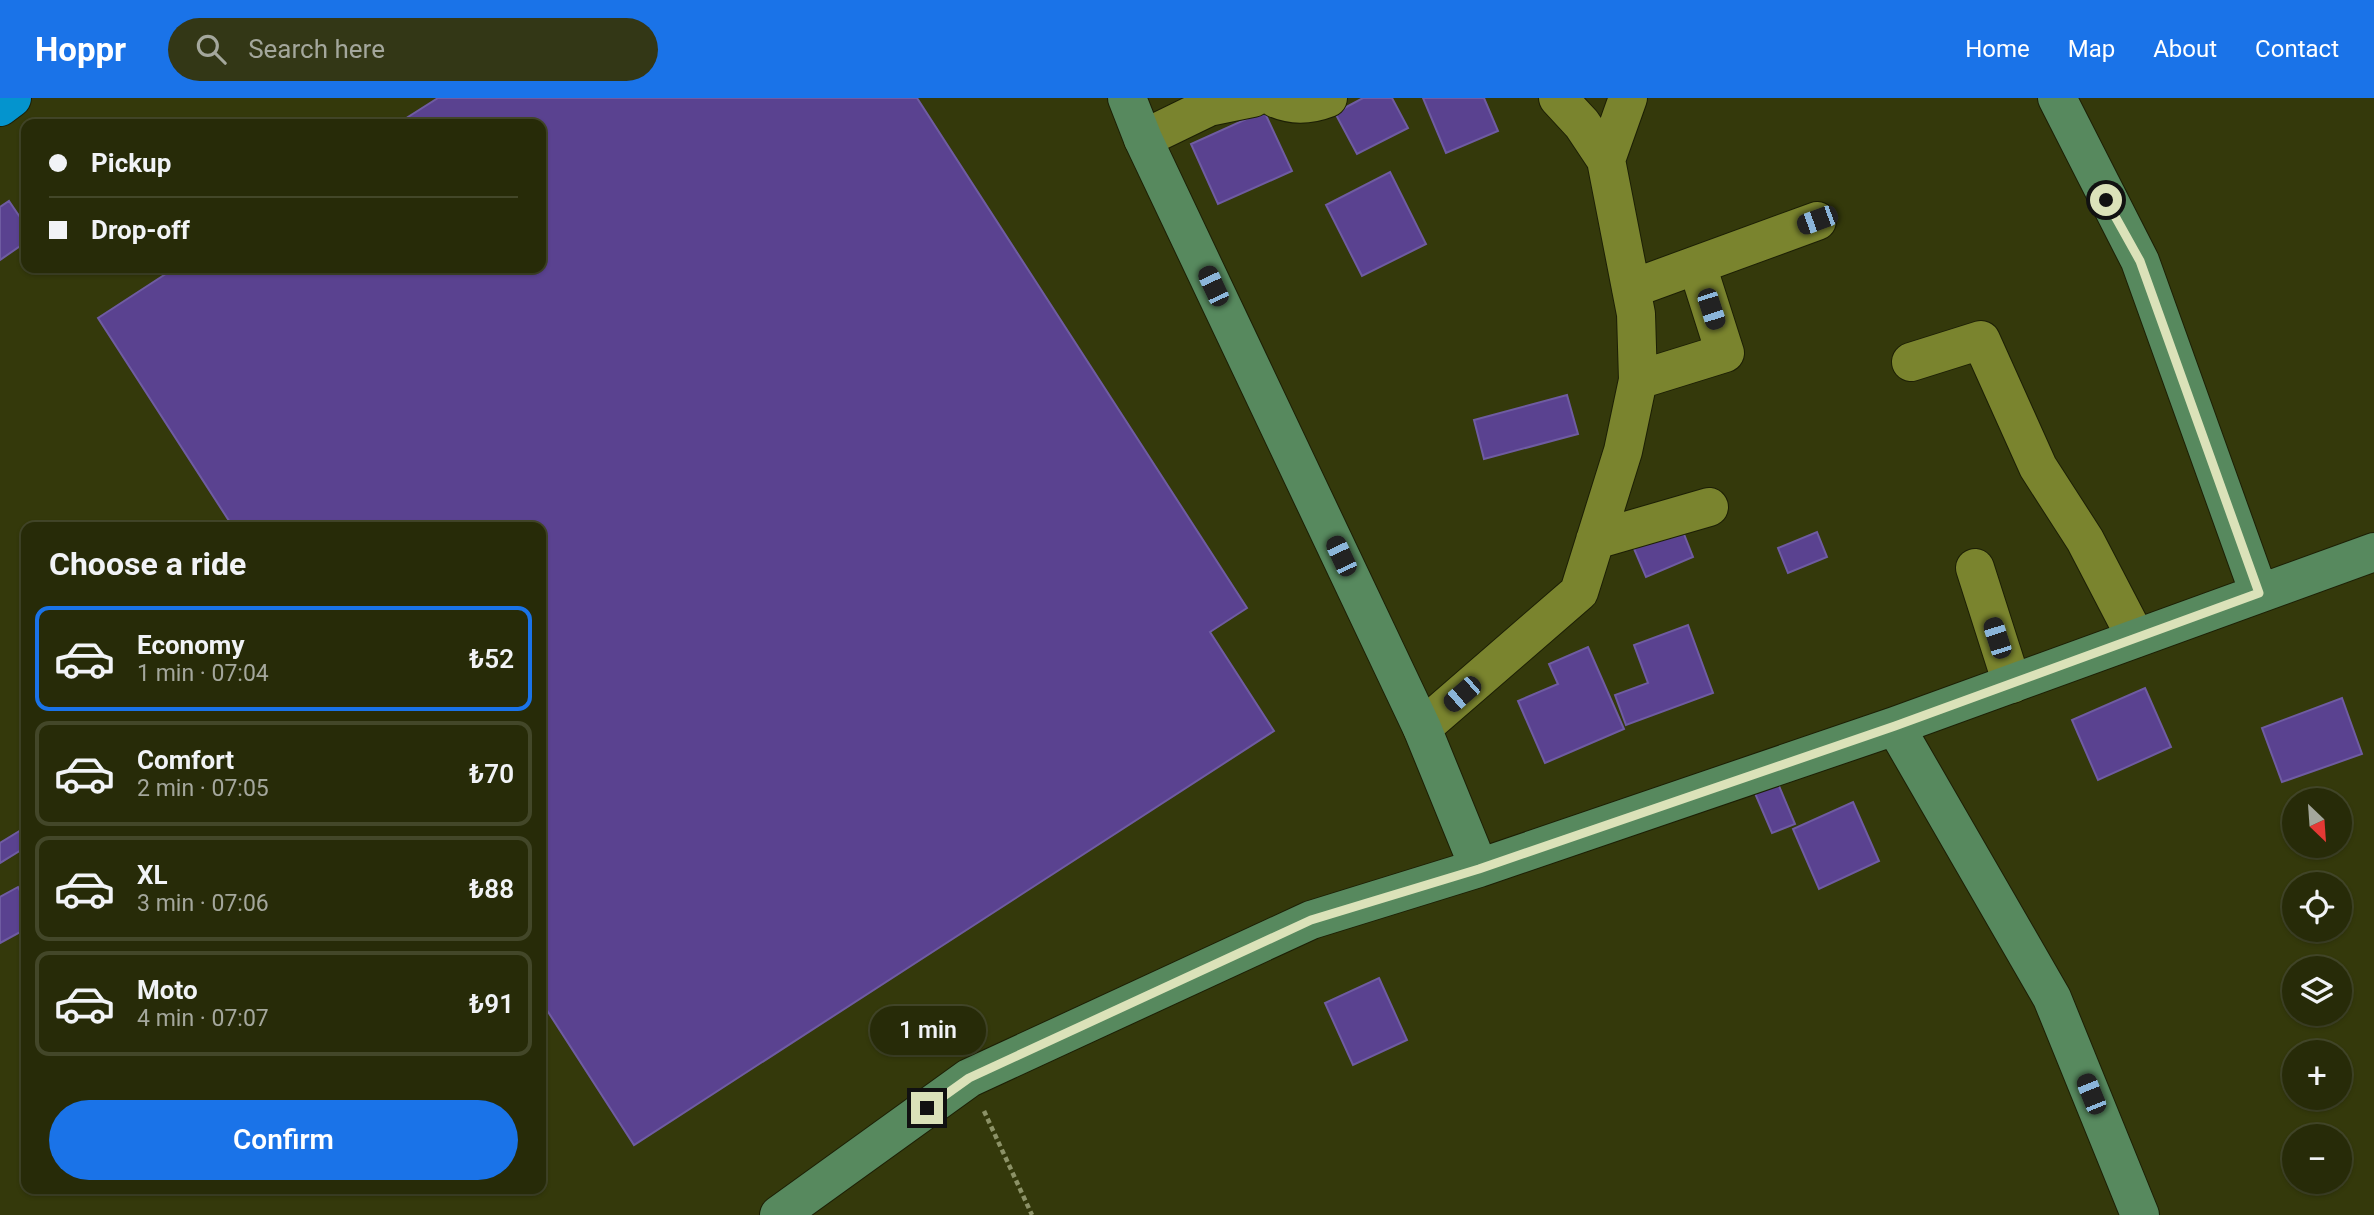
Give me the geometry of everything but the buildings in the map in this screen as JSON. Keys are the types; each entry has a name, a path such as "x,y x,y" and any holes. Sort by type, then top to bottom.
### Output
{"highway":[{"path":"0,107 12,98"}],"street":[{"path":"1127,98 1143,139 1422,728 1479,869"},
{"path":"1143,139 1209,107 1253,98"},
{"path":"1275,98 1287,103 1314,103 1328,98"},
{"path":"1422,728 1579,592 1623,451 1638,380 1636,314 1632,289 1606,160 1582,124 1558,98"},
{"path":"1606,160 1628,98"},
{"path":"2057,98 2140,261 2259,593"},
{"path":"1632,289 1817,220"},
{"path":"1638,380 1725,353 1697,265"},
{"path":"1911,362 1981,340 2038,467 2085,540 2136,638"},
{"path":"1595,540 1709,507"},
{"path":"779,1215 969,1078 1311,920 1479,869 1895,726 2374,552"},
{"path":"1975,568 2011,684"},
{"path":"1895,726 2052,998 2140,1215"}],"path":[{"path":"969,1078 1032,1215"}],"route":[{"path":"927,1108 969,1078 1311,920 1479,869 1895,726 2259,593 2140,261 2106,200"}]}
